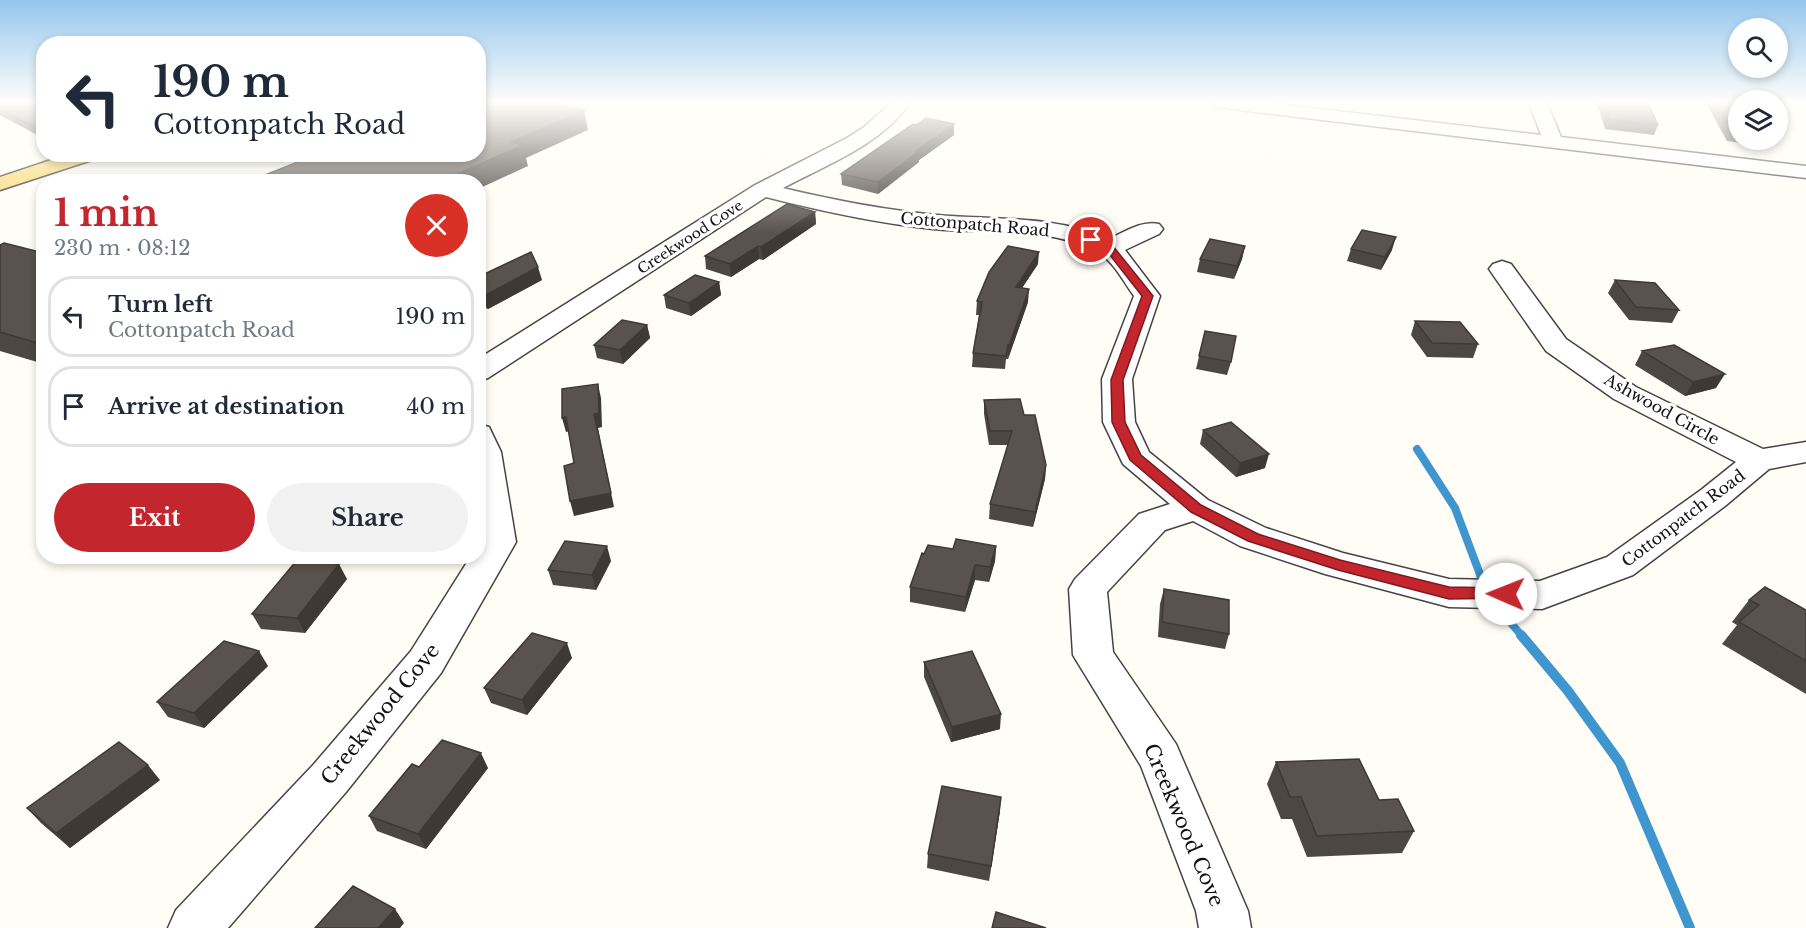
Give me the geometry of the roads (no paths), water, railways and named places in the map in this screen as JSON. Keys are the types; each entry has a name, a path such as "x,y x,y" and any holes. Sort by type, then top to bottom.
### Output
{"main road":[{"path":"0,170 36,159"},
{"path":"0,184 67,162"}],"street":[{"name":"Creekwood Cove","path":"486,367 763,190 847,146"},
{"path":"1596,146 1806,172"},
{"name":"Cottonpatch Road","path":"763,190 820,204 912,219 1002,227 1035,227 1091,240 1109,248 1147,296 1117,380 1119,422 1135,457 1196,508 1253,537 1338,564 1449,593 1542,595 1620,566 1713,498 1759,460 1806,452"},
{"path":"1109,248 1151,229"},
{"name":"Ashwood Circle","path":"1502,269 1556,345 1625,393 1759,460"},
{"name":"Creekwood Cove","path":"486,459 498,542 486,562"},
{"name":"Creekwood Cove","path":"1196,508 1152,522 1088,589 1093,655 1160,758 1222,911 1225,928"},
{"name":"Creekwood Cove","path":"194,928 330,778 426,662 485,564"}],"waterway":[{"path":"1417,449 1455,508 1481,577"},
{"path":"1493,602 1522,636"},
{"path":"1521,635 1568,691 1620,763 1690,928"}]}
